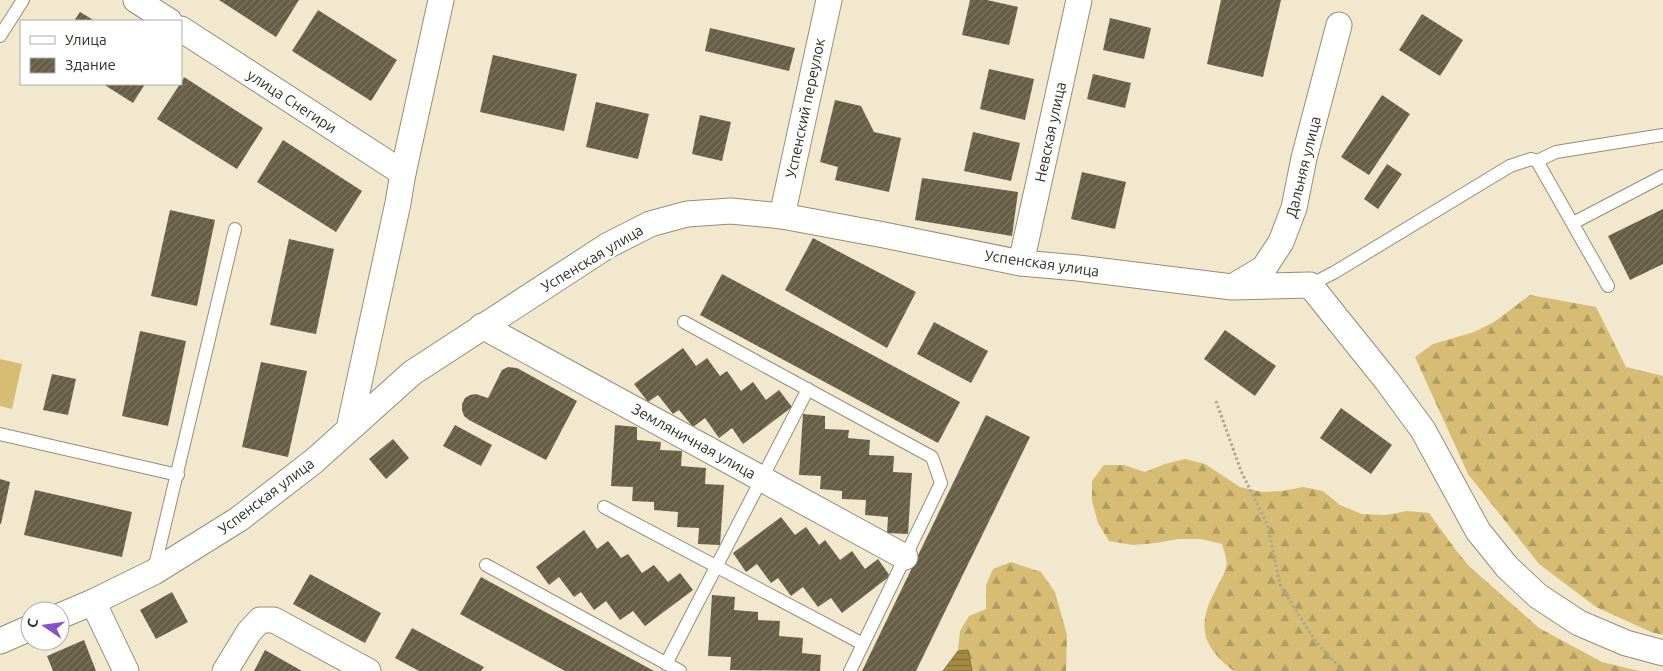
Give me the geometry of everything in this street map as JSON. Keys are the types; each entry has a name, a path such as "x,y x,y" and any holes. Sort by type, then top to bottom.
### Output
{"street":[{"path":"136,0 166,20"},
{"path":"348,428 441,0"},
{"name":"Успенский переулок","path":"782,216 829,0"},
{"name":"Невская улица","path":"1021,263 1079,0"},
{"name":"Дальняя улица","path":"1232,287 1264,268 1281,242 1294,208 1304,158 1339,25"},
{"name":"улица Снегири","path":"182,31 403,173"},
{"name":"Успенская улица","path":"70,612 154,572 239,519 314,461 348,428 412,372 482,326 607,246 650,224 687,214 731,211 782,216 884,234 1021,263 1232,287 1310,286"},
{"path":"1310,286 1387,381 1423,430 1478,531 1507,567 1538,596 1579,622 1626,643 1663,652"},
{"name":"Земляничная улица","path":"482,326 905,557"},
{"path":"93,602 126,671"},
{"path":"225,671 249,632 260,620 274,620 368,671"},
{"path":"0,641 20,632"}],"lane":[{"path":"0,36 23,0"},
{"path":"1310,286 1510,166 1531,159 1537,160 1556,152 1663,134"},
{"path":"1537,160 1608,286"},
{"path":"1573,223 1663,176"},
{"path":"154,572 235,229"},
{"path":"684,322 932,457 941,483 850,671"},
{"path":"666,664 808,389"},
{"path":"0,434 178,475"},
{"path":"604,508 863,644"},
{"path":"486,565 680,671"}],"path":[{"path":"1216,401 1241,471 1268,526 1280,585 1316,642 1343,671"}],"green space":[{"path":"1530,295 1596,307 1626,367 1663,376 1663,635 1651,632 1596,607 1539,564 1468,474 1415,357 1433,344 1474,332 1494,322"},
{"path":"0,359 22,364 12,409 0,406"},
{"path":"1185,459 1205,464 1240,487 1262,492 1303,487 1323,491 1340,505 1362,514 1386,515 1407,511 1429,513 1469,566 1539,628 1602,662 1639,671 1234,671 1216,655 1206,638 1205,628 1208,607 1226,567 1222,544 1201,539 1178,539 1133,545 1109,541 1098,523 1092,501 1092,481 1104,465 1124,465 1145,472"},
{"path":"1011,562 1041,572 1055,592 1067,635 1066,671 972,671 968,650 958,651 960,631 969,616 986,609 986,585 993,569"}],"shaded area":[{"path":"968,650 972,671 943,671 958,651"}],"building":[{"path":"219,0 299,0 276,37"},
{"path":"970,0 987,0 1018,7 1009,45 962,35"},
{"path":"1221,0 1281,0 1263,77 1207,64"},
{"path":"318,10 397,60 371,101 292,51"},
{"path":"80,12 93,20 75,20"},
{"path":"1422,14 1463,40 1440,76 1399,50"},
{"path":"1110,18 1151,28 1144,59 1103,50"},
{"path":"710,28 795,48 789,71 705,51"},
{"path":"493,55 577,74 564,131 480,112"},
{"path":"989,69 1034,79 1025,120 980,109"},
{"path":"1093,74 1131,83 1125,108 1087,99"},
{"path":"184,77 263,128 237,169 157,119 179,85 182,85"},
{"path":"105,85 144,85 133,103"},
{"path":"1382,95 1410,114 1369,175 1341,157"},
{"path":"835,100 861,106 874,132 901,138 889,192 835,180 838,167 820,162"},
{"path":"596,102 649,114 638,159 586,147"},
{"path":"700,115 731,122 722,161 692,154"},
{"path":"973,132 1020,143 1011,181 964,171"},
{"path":"283,140 362,191 336,232 257,182"},
{"path":"1387,164 1402,174 1378,209 1364,199"},
{"path":"1082,172 1126,182 1115,229 1071,219"},
{"path":"922,178 1018,192 1012,236 915,220"},
{"path":"1663,209 1663,264 1630,280 1608,236"},
{"path":"170,210 215,220 197,306 151,296"},
{"path":"813,238 916,292 887,348 785,290"},
{"path":"289,239 334,249 316,334 270,325"},
{"path":"722,274 960,402 938,443 700,315"},
{"path":"934,322 988,351 971,383 917,354"},
{"path":"1225,330 1276,366 1255,396 1204,359"},
{"path":"140,331 186,341 168,426 122,416"},
{"path":"683,348 696,366 707,358 720,376 727,371 741,391 753,382 766,400 779,390 792,407 743,444 732,428 719,438 705,418 693,427 679,410 673,414 658,395 648,402 634,384"},
{"path":"261,362 307,371 288,457 242,447"},
{"path":"508,367 517,368 577,401 546,460 464,416 462,404 465,398 476,394 488,398 502,370"},
{"path":"52,374 76,379 68,415 43,410"},
{"path":"1341,408 1392,445 1371,474 1320,438"},
{"path":"803,414 825,416 825,429 849,430 848,438 870,440 869,455 894,456 893,472 912,473 908,534 887,533 888,517 865,515 866,500 842,499 842,491 820,489 821,476 799,475"},
{"path":"986,415 1030,437 916,671 862,671"},
{"path":"455,425 492,445 481,466 443,446"},
{"path":"615,425 637,427 637,440 661,442 660,450 682,451 681,466 706,468 705,484 724,485 720,545 698,544 699,528 677,527 678,512 654,510 654,502 632,501 633,487 611,486"},
{"path":"393,439 409,458 386,479 369,459"},
{"path":"0,479 10,482 1,524 0,524"},
{"path":"35,490 132,512 122,557 24,535"},
{"path":"781,517 795,535 806,527 819,545 825,540 840,560 852,551 865,569 878,559 890,576 842,613 831,598 818,607 803,587 791,596 778,578 771,583 757,564 746,572 733,553"},
{"path":"584,530 597,549 608,541 621,558 628,554 642,573 654,565 668,582 680,573 693,590 645,626 633,611 620,620 606,601 594,610 581,592 574,597 559,577 549,585 536,567"},
{"path":"310,574 381,613 365,643 293,604"},
{"path":"481,577 654,671 565,671 460,614"},
{"path":"172,592 188,622 156,639 140,610"},
{"path":"712,595 735,597 734,610 758,612 758,620 780,621 779,636 803,638 802,653 821,655 820,671 730,670 731,657 708,656"},
{"path":"412,628 484,667 481,671 419,671 395,658"},
{"path":"84,640 96,671 53,671 47,656 59,651 70,651 70,646"},
{"path":"265,650 302,671 254,671"}]}
